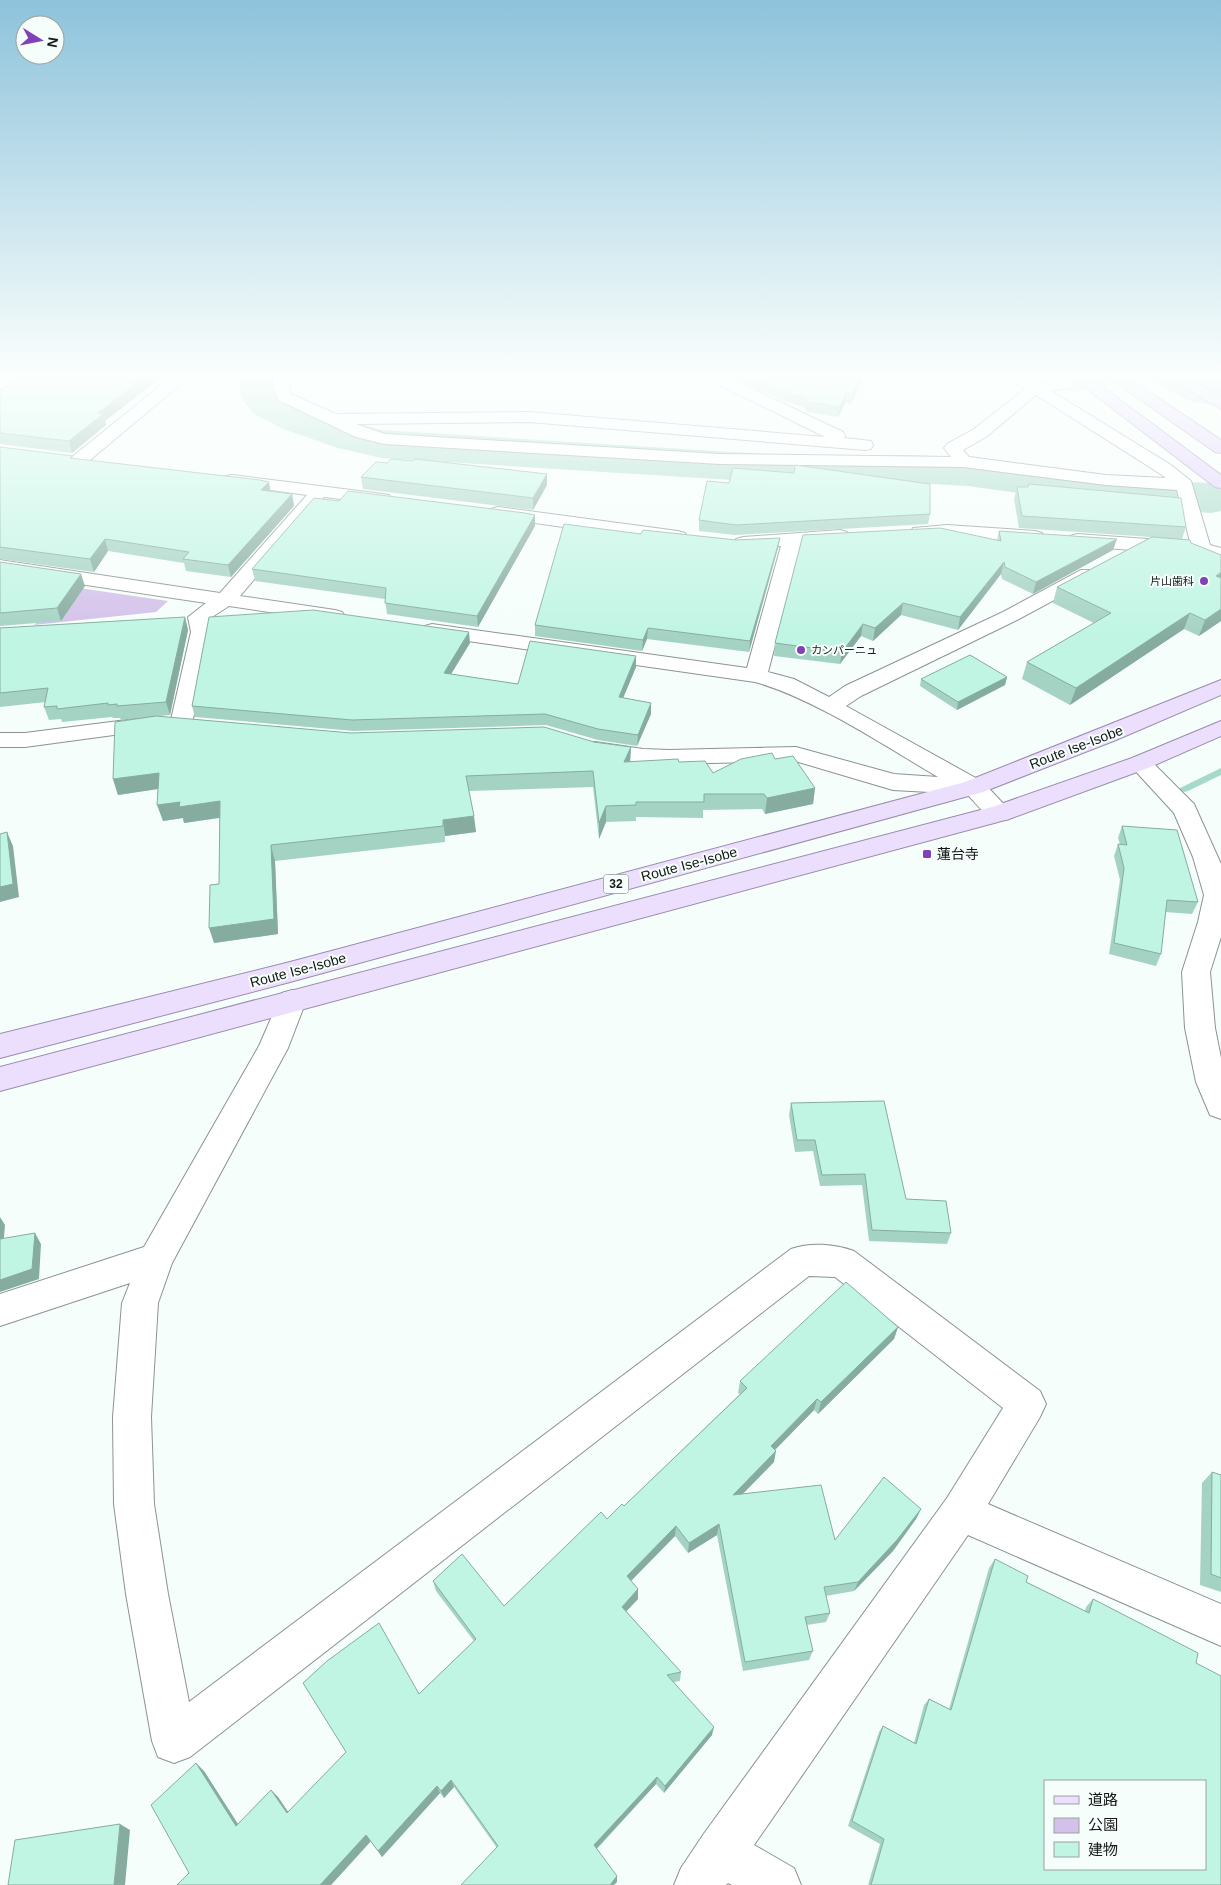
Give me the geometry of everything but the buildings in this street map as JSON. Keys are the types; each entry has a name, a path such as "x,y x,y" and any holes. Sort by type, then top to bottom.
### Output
{"highway":[{"path":"1189,461 1221,483"}],"main road":[{"name":"Route Ise-Isobe","path":"0,1046 290,972 974,787 1108,735 1221,687"},
{"name":"Route Ise-Isobe","path":"0,1079 1000,813 1140,763 1221,728"}],"street":[{"path":"78,461 105,464"},
{"path":"993,461 1106,480 1185,487"},
{"path":"1153,461 1166,469 1185,487 1193,510 1201,549"},
{"path":"216,478 398,501"},
{"path":"0,740 25,740 73,735 161,723 191,725 201,632 188,618 225,600 320,491"},
{"path":"477,511 692,538"},
{"path":"900,533 947,531 1201,549 1221,554"},
{"path":"727,542 792,541 862,535"},
{"path":"756,676 792,541"},
{"path":"830,706 853,691 1010,616 1142,545"},
{"path":"0,566 352,618"},
{"path":"412,627 756,676 786,684 830,706 974,787 1000,813"},
{"path":"572,741 595,749 643,756 796,754 893,782 974,787"},
{"path":"1140,763 1184,810 1206,857 1217,894 1212,922 1196,972 1200,1028 1211,1082 1221,1106"},
{"path":"292,1001 273,1048 156,1258 140,1302 132,1417 134,1494 147,1594 174,1741 803,1260 842,1262 1028,1404 961,1512 709,1869 777,1885"},
{"path":"0,1310 156,1258"},
{"path":"961,1512 1221,1625"}],"green space":[{"path":"72,587 168,601 156,612 34,625"}],"waterway":[{"path":"653,461 782,469 913,469 968,472 1109,492 1211,498 1221,496"},
{"path":"1184,789 1221,771"}],"place":[{"name":"片山歯科","path":"1204,581"},
{"name":"カンパーニュ","path":"801,650"},
{"name":"蓮台寺","path":"927,854"}]}
